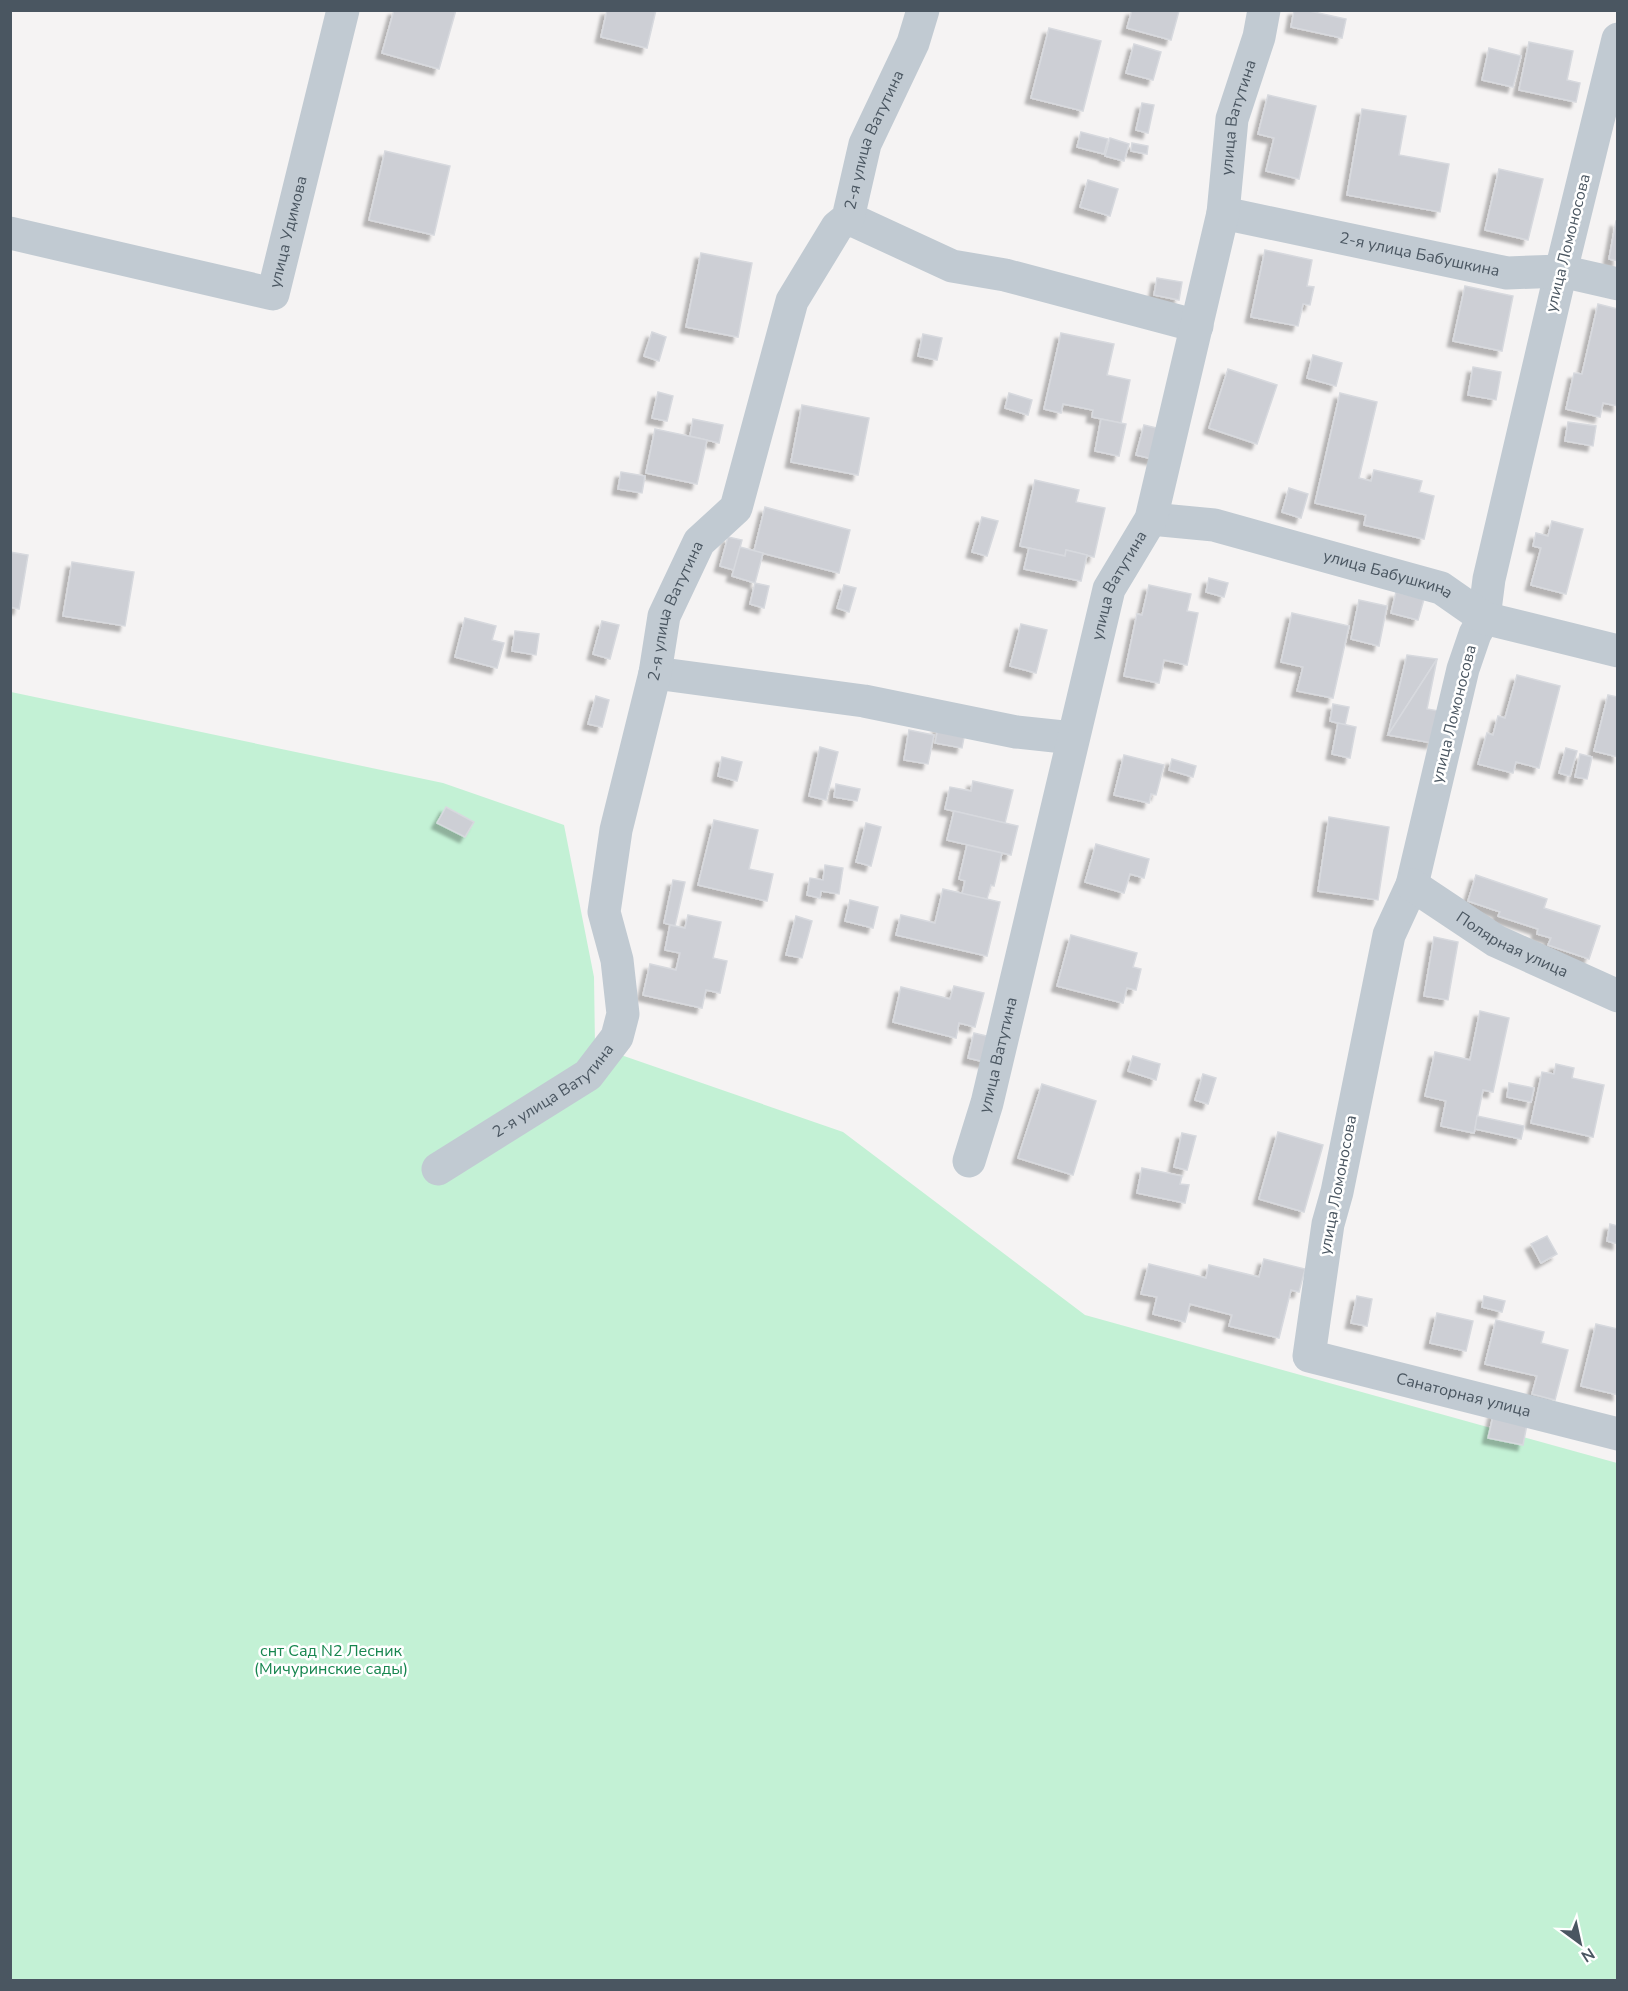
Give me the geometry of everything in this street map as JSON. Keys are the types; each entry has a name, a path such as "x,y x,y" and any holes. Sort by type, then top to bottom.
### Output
{"street":[{"name":"улица Удимова","path":"10,233 273,294 343,10"},
{"name":"2-я улица Ватутина","path":"438,1169 588,1075 617,1037 623,1014 617,960 604,912 616,830 655,673 664,616 699,542 736,508 792,301 837,227 848,218 865,144 914,43 923,10"},
{"name":"улица Ватутина","path":"969,1161 987,1103 1109,589 1151,519 1223,213 1232,119 1258,37 1264,10"},
{"name":"улица Ломоносова","path":"1309,1356 1328,1224 1337,1192 1389,935 1412,885 1463,669 1475,634 1484,618 1489,579 1617,39"},
{"name":"2-я улица Бабушкина","path":"1223,213 1507,273 1561,271 1617,284"},
{"path":"848,218 952,266 1005,275 1197,326"},
{"name":"улица Бабушкина","path":"1151,519 1214,525 1441,588 1484,618 1617,651"},
{"path":"655,673 864,701 1016,732 1073,738"},
{"name":"Полярная улица","path":"1412,885 1496,941 1617,996"},
{"name":"Санаторная улица","path":"1309,1356 1617,1434"}],"green space":[{"name":"снт Сад N2 Лесник (Мичуринские сады)","path":"11,692 443,783 564,825 594,977 595,1046 843,1132 1085,1315 1617,1463 1617,1980 11,1980"}],"building":[{"path":"394,10 456,10 439,69 382,53"},
{"path":"607,10 656,10 647,48 601,37"},
{"path":"1132,10 1179,11 1171,40 1127,28"},
{"path":"1294,10 1305,10 1346,19 1342,38 1291,27"},
{"path":"1049,28 1101,41 1083,111 1031,98"},
{"path":"1529,42 1573,51 1567,80 1580,83 1576,102 1519,90"},
{"path":"1134,44 1161,52 1153,80 1126,73"},
{"path":"1489,48 1521,56 1513,87 1482,80"},
{"path":"1268,95 1316,106 1299,179 1266,171 1274,138 1258,134"},
{"path":"1142,103 1154,105 1148,133 1136,130"},
{"path":"1362,109 1406,116 1399,155 1449,164 1440,212 1347,195"},
{"path":"1081,132 1108,139 1104,154 1077,147"},
{"path":"1110,138 1129,144 1124,161 1105,156"},
{"path":"1132,143 1148,146 1147,154 1131,151"},
{"path":"385,151 450,166 434,235 369,220"},
{"path":"1499,169 1543,179 1528,240 1485,230"},
{"path":"1088,180 1118,189 1110,216 1080,207"},
{"path":"1616,221 1618,222 1618,261 1609,259"},
{"path":"1265,250 1312,260 1307,286 1314,287 1310,305 1303,304 1298,326 1251,317"},
{"path":"701,253 752,263 738,337 686,327"},
{"path":"1157,278 1182,282 1179,300 1154,295"},
{"path":"1465,286 1513,296 1502,351 1453,341"},
{"path":"1598,304 1618,309 1618,406 1603,403 1600,417 1566,409 1574,373 1582,374"},
{"path":"652,332 666,337 659,361 644,356"},
{"path":"1061,333 1114,344 1107,375 1130,380 1121,423 1092,417 1093,410 1063,404 1061,413 1044,409"},
{"path":"923,334 942,338 937,360 918,356"},
{"path":"1313,355 1342,363 1336,386 1307,378"},
{"path":"1473,367 1501,372 1496,400 1468,395"},
{"path":"1228,369 1277,385 1257,444 1209,428"},
{"path":"658,392 673,396 667,421 652,418"},
{"path":"1009,393 1032,400 1028,415 1005,408"},
{"path":"1340,393 1377,402 1359,478 1371,481 1374,470 1422,481 1419,492 1434,496 1424,539 1364,525 1366,515 1315,503"},
{"path":"802,405 869,418 858,475 791,462"},
{"path":"693,419 723,425 719,443 690,436"},
{"path":"1101,419 1126,424 1119,456 1095,451"},
{"path":"1568,422 1596,426 1593,446 1565,441"},
{"path":"1144,425 1161,429 1153,459 1136,455"},
{"path":"655,429 707,440 697,484 646,473"},
{"path":"621,472 645,476 642,493 618,489"},
{"path":"1035,480 1079,490 1076,502 1105,508 1094,557 1066,550 1065,556 1020,546"},
{"path":"1289,488 1308,494 1301,518 1282,512"},
{"path":"765,507 850,530 839,573 754,551"},
{"path":"982,517 998,521 987,556 972,552"},
{"path":"1552,521 1583,529 1566,594 1531,585 1541,548 1533,546 1536,533 1548,536"},
{"path":"728,537 742,540 734,570 720,566"},
{"path":"740,547 763,553 755,583 732,576"},
{"path":"1029,548 1065,556 1066,550 1087,555 1081,581 1024,569"},
{"path":"10,552 28,555 19,609 10,607"},
{"path":"72,562 134,572 125,626 63,616"},
{"path":"1209,578 1228,583 1224,597 1206,592"},
{"path":"755,583 769,586 764,608 750,604"},
{"path":"844,585 856,588 849,612 837,608"},
{"path":"1149,585 1191,594 1187,611 1198,613 1187,665 1164,660 1159,683 1124,676 1137,614 1142,615"},
{"path":"1396,592 1424,599 1418,620 1391,613"},
{"path":"1359,600 1387,606 1379,646 1351,639"},
{"path":"1292,613 1349,626 1333,698 1297,691 1303,667 1281,662"},
{"path":"465,618 496,626 492,640 504,643 497,668 455,657"},
{"path":"602,621 619,625 610,659 593,654"},
{"path":"1021,624 1047,630 1036,673 1010,666"},
{"path":"515,631 539,634 536,655 512,651"},
{"path":"1407,655 1437,659 1388,735"},
{"path":"1437,659 1427,709 1439,711 1432,743 1388,735"},
{"path":"1517,675 1560,686 1539,768 1516,762 1513,773 1478,764 1487,733 1493,735 1498,716 1505,718"},
{"path":"1608,695 1618,697 1618,757 1594,751"},
{"path":"596,696 609,700 602,727 588,724"},
{"path":"1333,704 1349,707 1345,725 1330,721"},
{"path":"1338,723 1356,727 1350,758 1332,754"},
{"path":"938,727 965,732 962,748 935,743"},
{"path":"909,730 934,735 928,764 904,760"},
{"path":"820,747 838,752 826,800 809,796"},
{"path":"1566,748 1577,751 1570,776 1559,773"},
{"path":"1580,754 1592,757 1587,779 1575,777"},
{"path":"1124,755 1164,765 1156,795 1151,794 1149,803 1114,795"},
{"path":"722,757 742,762 737,781 718,776"},
{"path":"1172,759 1196,766 1193,777 1169,770"},
{"path":"973,781 1013,790 1005,823 945,809 950,787 971,791"},
{"path":"836,784 860,789 857,801 834,797"},
{"path":"446,807 474,822 465,837 437,823"},
{"path":"954,811 1018,826 1011,855 947,840"},
{"path":"1329,817 1389,827 1378,900 1318,891"},
{"path":"714,820 758,830 749,869 773,874 767,901 698,885"},
{"path":"866,823 881,827 871,866 856,862"},
{"path":"1096,844 1149,859 1144,878 1130,874 1124,893 1085,882"},
{"path":"967,845 1002,853 994,886 991,885 987,899 962,894 965,881 959,879"},
{"path":"825,865 843,868 839,894 821,891 820,898 807,895 810,878 823,880"},
{"path":"1476,875 1547,899 1544,908 1600,926 1589,959 1548,945 1551,938 1537,934 1538,929 1498,916 1500,912 1468,901"},
{"path":"673,880 685,882 675,926 664,923"},
{"path":"943,889 1000,902 987,956 896,935 901,915 935,923"},
{"path":"850,900 878,907 873,928 845,921"},
{"path":"688,915 721,922 713,958 727,961 720,993 706,990 702,1008 643,995 650,964 676,970 680,953 665,950 670,925 685,928"},
{"path":"796,916 812,921 802,958 786,955"},
{"path":"1071,935 1137,953 1133,967 1141,969 1136,990 1127,988 1123,1003 1057,986"},
{"path":"1434,937 1458,942 1448,1000 1424,996"},
{"path":"954,986 984,993 975,1027 959,1023 956,1038 893,1022 901,987 950,999"},
{"path":"1480,1011 1509,1018 1493,1092 1483,1090 1474,1133 1441,1126 1446,1101 1425,1096 1435,1052 1470,1060"},
{"path":"974,1033 991,1037 985,1062 968,1058"},
{"path":"1133,1056 1160,1064 1156,1080 1128,1071"},
{"path":"1556,1064 1574,1068 1572,1078 1604,1085 1593,1137 1531,1123 1542,1072 1554,1074"},
{"path":"1203,1074 1216,1078 1208,1104 1195,1100"},
{"path":"1509,1083 1534,1088 1531,1102 1507,1097"},
{"path":"1042,1084 1096,1101 1073,1175 1018,1158"},
{"path":"1477,1116 1524,1126 1521,1139 1475,1129"},
{"path":"1278,1132 1323,1145 1304,1212 1259,1199"},
{"path":"1182,1133 1196,1136 1187,1170 1174,1167"},
{"path":"1142,1168 1182,1176 1180,1184 1189,1185 1185,1203 1137,1193"},
{"path":"1610,1224 1618,1226 1618,1244 1607,1241"},
{"path":"1547,1236 1557,1254 1541,1263 1531,1244"},
{"path":"1264,1259 1305,1269 1299,1292 1291,1290 1279,1338 1229,1326 1232,1315 1190,1304 1185,1322 1153,1314 1157,1297 1141,1294 1149,1264 1206,1278 1209,1265 1259,1277"},
{"path":"1357,1296 1372,1299 1367,1326 1351,1323"},
{"path":"1484,1296 1505,1301 1502,1312 1482,1307"},
{"path":"1437,1313 1473,1321 1466,1351 1430,1343"},
{"path":"1496,1320 1544,1332 1541,1343 1568,1350 1555,1400 1532,1394 1537,1376 1485,1364"},
{"path":"1596,1324 1618,1329 1618,1395 1581,1386"},
{"path":"1494,1412 1528,1419 1523,1445 1488,1438"}]}
